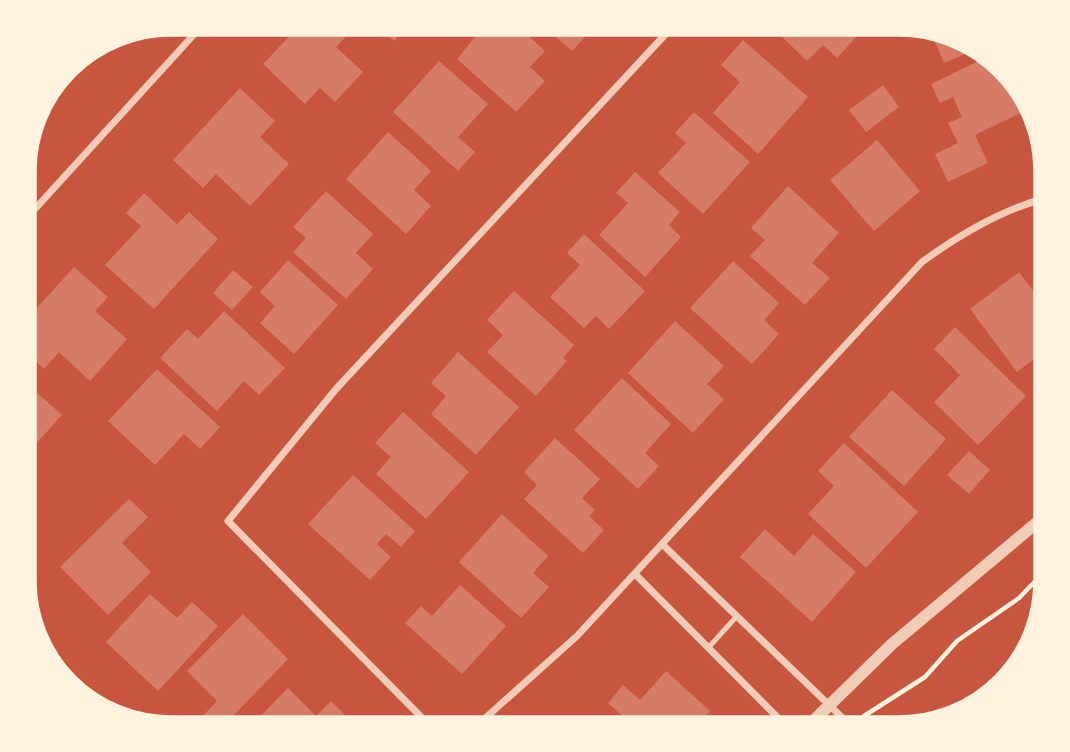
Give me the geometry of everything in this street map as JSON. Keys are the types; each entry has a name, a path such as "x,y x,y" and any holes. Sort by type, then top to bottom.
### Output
{"street":[{"path":"35,208 193,35"},
{"path":"421,717 228,521 337,389 665,35"},
{"path":"486,717 577,636 922,262 957,236 1035,201"},
{"path":"817,717 892,644 1035,524"},
{"path":"662,544 841,717"},
{"path":"635,574 777,717"}],"lane":[{"path":"708,648 737,616"}],"path":[{"path":"864,717 925,677 957,642 1019,598 1035,581"}],"building":[{"path":"290,35 347,35 336,47 363,72 335,102 320,88 305,104 263,64"},
{"path":"388,35 400,35 394,41"},
{"path":"476,35 528,35 545,51 530,67 545,81 516,112 457,59"},
{"path":"554,35 587,35 572,51"},
{"path":"780,35 858,35 837,58 823,45 807,61"},
{"path":"743,40 808,97 758,154 713,113 740,82 721,65"},
{"path":"934,40 967,53 944,63"},
{"path":"439,61 488,104 458,137 475,152 458,171 393,112"},
{"path":"979,61 1001,81 1022,113 975,135 988,163 948,182 935,154 958,143 948,123 962,117 953,97 940,103 931,84"},
{"path":"883,85 899,107 866,132 849,110"},
{"path":"240,88 275,121 260,137 289,164 250,206 216,174 203,188 173,160"},
{"path":"694,112 750,162 703,214 658,173 686,143 675,133"},
{"path":"388,132 431,171 414,190 431,206 406,234 346,179"},
{"path":"877,140 920,191 874,231 830,180"},
{"path":"635,172 680,212 669,225 681,237 645,277 599,235 628,203 616,193"},
{"path":"788,186 839,233 812,263 830,278 805,305 750,256 765,240 751,228"},
{"path":"326,191 373,234 356,253 373,269 346,299 293,252 306,238 293,227"},
{"path":"144,193 177,224 189,212 218,239 154,309 105,265 141,226 126,213"},
{"path":"584,234 645,291 609,329 596,316 584,328 550,297 580,265 567,253"},
{"path":"288,260 338,305 294,354 260,323 275,306 260,292"},
{"path":"733,261 779,303 764,320 779,334 752,364 690,308"},
{"path":"74,267 108,297 95,311 127,339 90,381 59,352 44,369 35,360 35,310"},
{"path":"233,270 253,287 232,310 213,293"},
{"path":"1019,272 1035,293 1035,358 1017,372 970,309"},
{"path":"514,291 574,345 563,358 567,361 536,396 487,352 503,335 487,320"},
{"path":"224,311 285,368 259,395 244,381 217,411 160,358 187,329 198,339"},
{"path":"675,321 724,366 707,384 724,399 693,433 628,373"},
{"path":"955,327 1026,396 978,445 934,402 960,375 934,349"},
{"path":"458,352 519,407 476,455 431,414 446,396 431,383"},
{"path":"157,369 220,427 200,449 184,434 155,465 108,421"},
{"path":"622,378 671,424 645,453 659,466 638,489 574,430"},
{"path":"892,390 946,439 904,486 849,437"},
{"path":"35,391 62,415 35,445"},
{"path":"403,412 469,472 426,519 376,474 391,457 375,443"},
{"path":"555,438 600,479 582,498 595,510 589,516 604,530 583,553 524,499 537,485 524,472"},
{"path":"844,443 918,512 866,568 808,514 834,486 818,471"},
{"path":"969,451 990,470 969,494 947,475"},
{"path":"353,475 415,531 401,547 386,534 377,544 391,557 370,580 308,524"},
{"path":"129,499 148,517 122,543 151,572 108,615 60,567"},
{"path":"502,514 548,556 533,573 549,587 521,618 459,562"},
{"path":"765,529 794,556 813,534 856,572 812,622 740,557"},
{"path":"460,585 506,626 462,674 405,623 421,606 432,616"},
{"path":"150,594 177,618 192,602 218,626 158,691 106,642"},
{"path":"243,614 288,659 234,715 236,717 202,717 217,701 187,671"},
{"path":"666,671 710,711 705,717 624,717 608,703 623,685 640,700"},
{"path":"288,688 316,716 331,701 347,717 260,717"}]}
